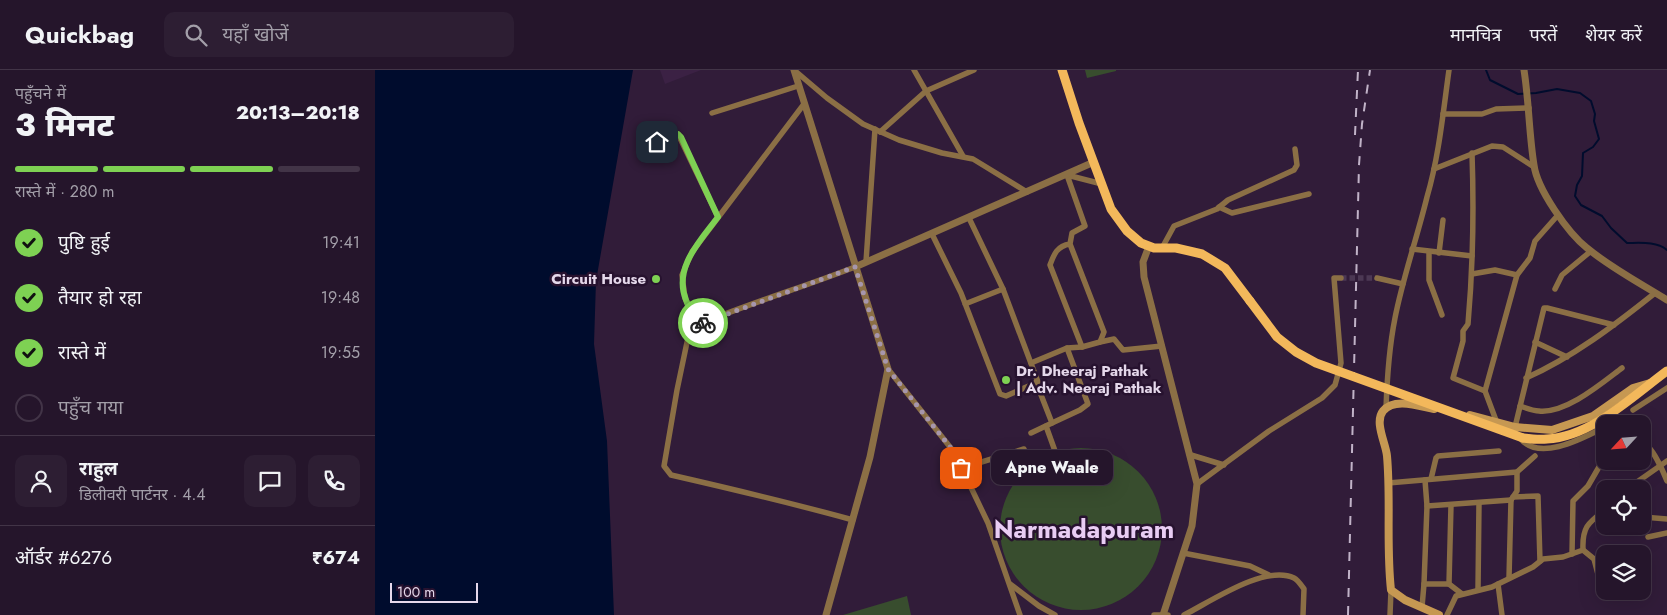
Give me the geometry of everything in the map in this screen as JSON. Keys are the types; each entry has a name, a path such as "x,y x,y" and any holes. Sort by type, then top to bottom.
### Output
{"main road":[{"path":"1062,70 1111,209 1127,231 1141,243 1149,246 1176,248 1202,254 1225,268 1277,337 1296,352 1316,363 1523,438 1547,439 1560,437 1601,420 1631,400 1667,371"},
{"path":"1439,615 1405,600 1391,590 1388,566 1387,454 1380,421 1382,412 1391,405 1401,403 1471,415 1515,427 1552,430 1593,416 1633,388 1650,383"}],"street":[{"path":"794,70 888,369 954,452 988,523 1020,615"},
{"path":"794,70 856,119 877,131 942,153 973,159 1027,192"},
{"path":"915,70 963,156"},
{"path":"955,70 957,76"},
{"path":"866,262 877,131 926,91 974,70"},
{"path":"1386,409 1387,376 1395,320 1412,249 1428,197 1449,70"},
{"path":"1524,70 1534,167 1543,191 1558,215 1585,247 1667,300"},
{"path":"712,113 798,86"},
{"path":"698,325 685,298 682,275 692,252 804,104"},
{"path":"1443,114 1482,114 1496,109 1529,106"},
{"path":"641,150 673,134 678,134 718,217"},
{"path":"1434,169 1492,146 1503,148 1534,167"},
{"path":"1162,248 1174,226 1219,208 1229,200 1294,170 1297,165 1295,149"},
{"path":"1472,153 1474,196 1472,274 1468,324 1463,331 1463,341 1453,378 1485,391"},
{"path":"853,520 784,500 746,494 671,475 665,466 677,390 690,328 855,267 1094,162"},
{"path":"1067,175 1102,184"},
{"path":"1067,175 1085,226 1072,233 1070,244 1104,332 1100,342"},
{"path":"1219,208 1232,213 1309,194"},
{"path":"1497,423 1485,391 1517,275 1531,256 1535,242 1558,215"},
{"path":"969,218 1003,289 1031,363 1038,382 1036,382 1059,462"},
{"path":"1439,253 1443,220"},
{"path":"932,234 965,304 999,394 1006,396 1036,382"},
{"path":"1070,244 1063,245 1055,252 1050,265 1082,347"},
{"path":"1149,246 1143,262 1144,277 1191,454 1197,484 1192,526 1164,615 1154,615"},
{"path":"1412,249 1472,256"},
{"path":"1555,289 1561,277 1591,251"},
{"path":"1429,252 1429,280 1442,315"},
{"path":"1472,274 1495,270 1517,275"},
{"path":"1197,484 1269,432 1322,398 1335,386 1341,363 1334,278 1341,278"},
{"path":"1377,278 1403,284"},
{"path":"965,304 1003,289"},
{"path":"1526,378 1552,367 1614,325 1655,293"},
{"path":"1596,432 1559,447 1545,448 1525,444 1515,427 1543,311 1547,308 1614,325"},
{"path":"1031,363 1067,348 1082,347 1113,339 1123,350 1162,346"},
{"path":"1535,342 1567,357"},
{"path":"1031,432 1080,410 1088,404 1067,348"},
{"path":"1520,406 1541,412 1560,408 1588,393 1622,368"},
{"path":"827,615 870,457 888,369"},
{"path":"1633,410 1667,388"},
{"path":"961,468 1024,448"},
{"path":"1651,450 1661,466 1667,481"},
{"path":"1422,607 1428,480 1435,460 1438,456 1499,451"},
{"path":"1191,454 1224,465"},
{"path":"1388,483 1517,472 1535,456"},
{"path":"1640,480 1667,461"},
{"path":"1572,554 1573,501 1588,486 1597,470"},
{"path":"1509,578 1512,499 1517,490 1517,472"},
{"path":"1427,506 1479,503 1538,496 1540,561"},
{"path":"1478,590 1479,503"},
{"path":"1449,584 1451,505"},
{"path":"1596,517 1588,523 1583,541 1583,550 1593,559 1596,569"},
{"path":"1651,518 1667,519"},
{"path":"1648,537 1667,533"},
{"path":"1447,615 1456,596 1498,584 1533,567 1543,559 1563,557 1583,550"},
{"path":"1183,553 1250,566 1269,575 1289,576 1296,579 1304,589 1303,615"},
{"path":"1184,615 1225,592 1269,575"},
{"path":"1009,583 1039,606 1055,615"},
{"path":"1424,584 1449,584 1462,594"},
{"path":"1498,584 1502,615"},
{"path":"1390,615 1391,590"}],"shaded area":[{"path":"660,70 701,70 665,84"}],"green space":[{"path":"1085,70 1116,70 1116,71 1087,78"},
{"path":"1081,448 1097,450 1112,455 1126,462 1138,472 1148,484 1155,498 1160,513 1162,529 1160,545 1155,560 1148,574 1138,586 1126,596 1112,603 1097,608 1081,610 1065,608 1050,603 1036,596 1024,586 1014,574 1007,560 1002,545 1000,529 1002,513 1007,498 1014,484 1024,472 1036,462 1050,455 1065,450"},
{"path":"907,596 911,615 843,615"}],"water":[{"path":"375,70 633,70 596,281 594,344 607,441 614,615 375,615"}],"waterway":[{"path":"1486,70 1490,80 1518,94 1557,89 1580,93 1591,101 1599,139 1593,147 1583,153 1582,176 1577,185 1575,196 1581,205 1602,216 1611,228 1627,243 1653,244 1667,250"}],"tunnel":[{"path":"1341,278 1377,278"}],"railway":[{"path":"1355,135 1358,70"},
{"path":"1348,615 1359,165 1362,124 1370,70"}],"way so far":[{"path":"703,323 855,267 888,369 954,452 961,468"}],"place":[{"name":"Circuit House","path":"656,279"},
{"name":"Dr. Dheeraj Pathak | Adv. Neeraj Pathak","path":"1006,380"},
{"name":"Apne Waale","path":"961,468"}],"district":[{"name":"Narmadapuram","path":"1084,529"}],"route":[{"path":"657,142 673,134 678,134 681,137 718,217 692,252 682,275 685,298 698,325 703,323"}]}
